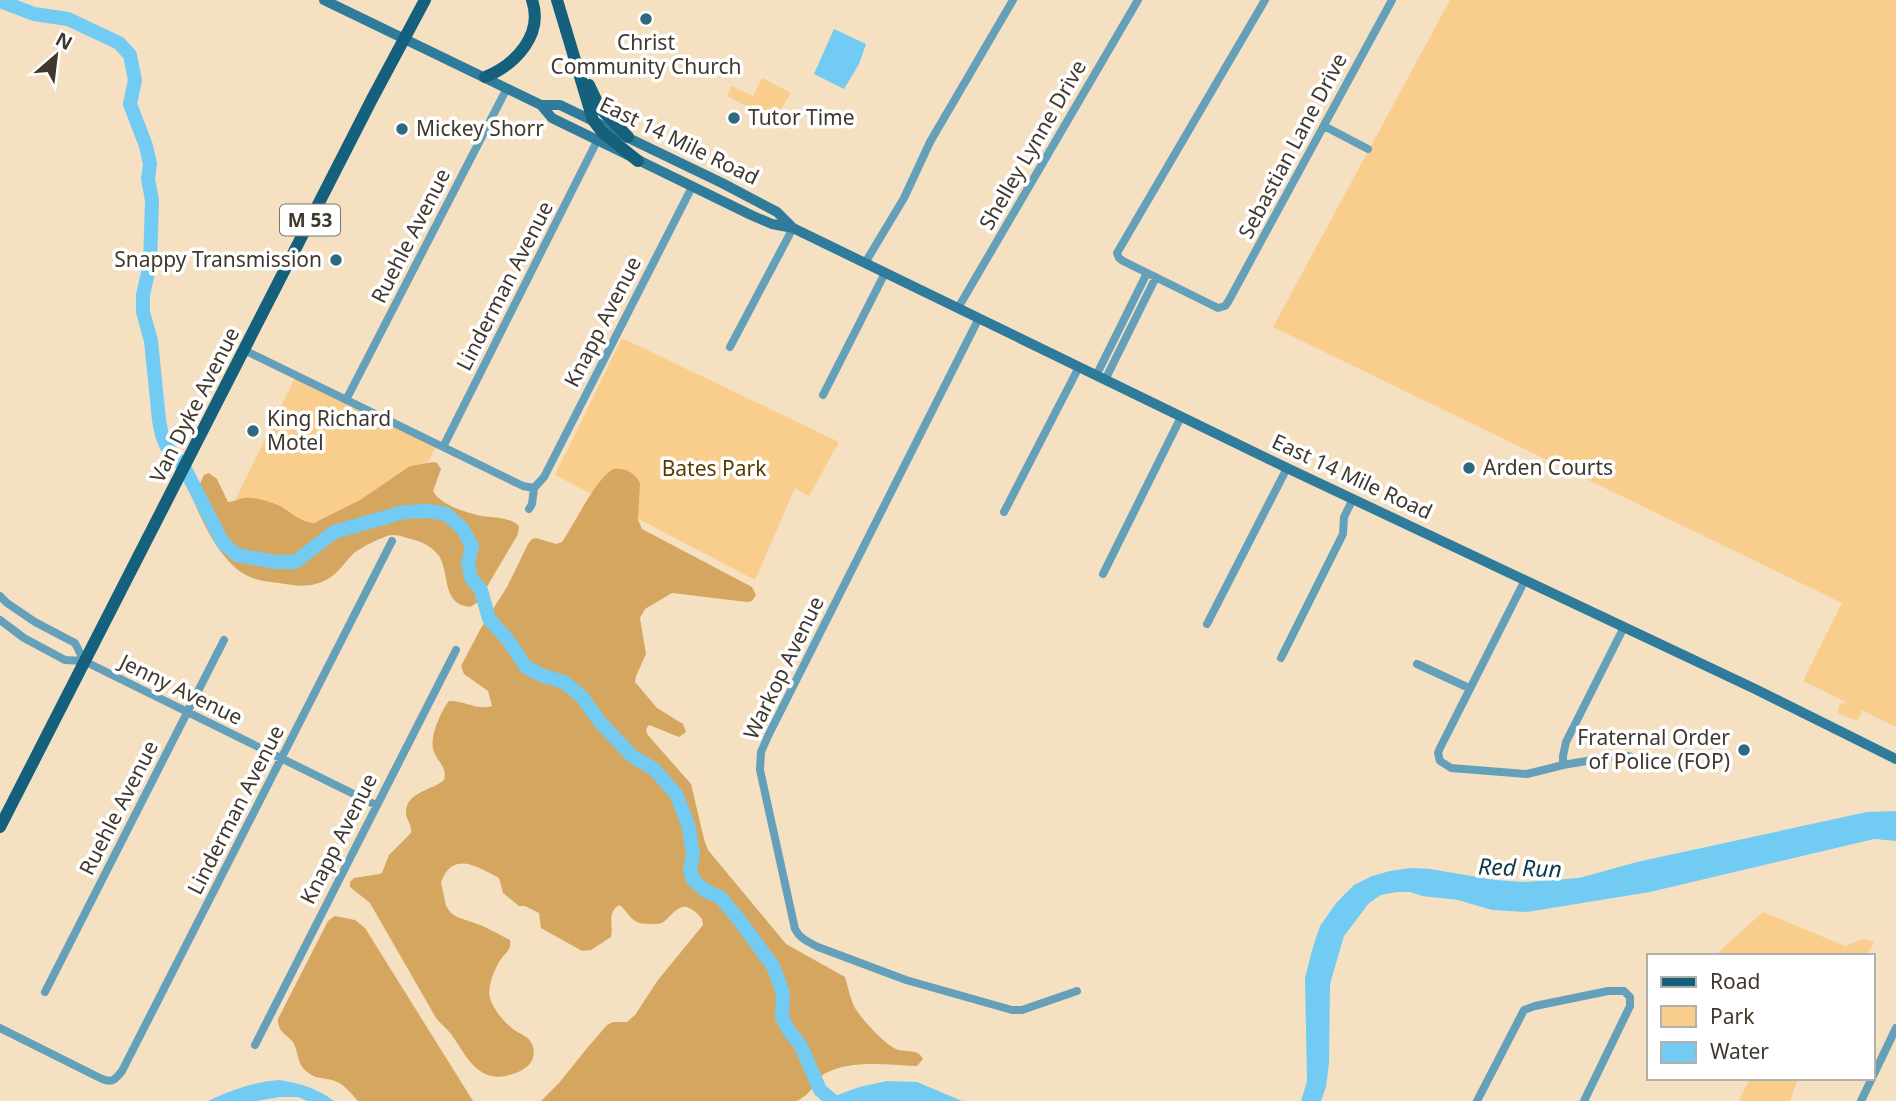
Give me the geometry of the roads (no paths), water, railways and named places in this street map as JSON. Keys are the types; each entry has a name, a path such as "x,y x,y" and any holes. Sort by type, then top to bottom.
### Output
{"main road":[{"name":"East 14 Mile Road","path":"324,0 541,105 552,118 638,161 772,224 793,228 1287,468 1764,693 1896,759"},
{"name":"Van Dyke Avenue","path":"0,827 425,0"},
{"path":"418,12 436,0"},
{"path":"485,77 504,68 530,38 535,15 532,0"},
{"path":"558,0 593,120 602,132 638,161"},
{"path":"565,0 593,96 606,115 628,137"},
{"name":"East 14 Mile Road","path":"541,105 561,105 698,170 777,212 793,228"}],"street":[{"path":"865,263 904,198 930,142 1013,0"},
{"name":"Shelley Lynne Drive","path":"958,308 1138,0"},
{"path":"1101,378 1156,277 1123,261 1118,256 1118,251 1265,0"},
{"name":"Sebastian Lane Drive","path":"1156,277 1216,307 1227,304 1392,0"},
{"name":"Ruehle Avenue","path":"346,400 507,88"},
{"path":"1324,126 1368,149"},
{"name":"Linderman Avenue","path":"443,447 597,141"},
{"name":"Knapp Avenue","path":"529,509 534,488 544,477 692,187"},
{"path":"730,347 793,228"},
{"path":"823,395 885,272"},
{"path":"1101,378 1147,273"},
{"name":"Warkop Avenue","path":"979,318 768,736 761,752 760,770 795,929 799,936 818,947 906,980 1012,1010 1023,1010 1077,991"},
{"path":"244,350 523,486 534,488"},
{"path":"1003,512 1079,367"},
{"path":"1103,574 1181,417"},
{"path":"1208,624 1287,468"},
{"path":"1281,658 1343,534 1344,517 1353,499"},
{"name":"Linderman Avenue","path":"0,1028 102,1079 110,1082 116,1080 283,759 392,541"},
{"path":"1525,580 1440,748 1440,761 1451,768 1520,774 1622,755 1642,762"},
{"path":"0,596 28,617 75,643 84,662"},
{"path":"19,634 28,617"},
{"path":"0,620 65,660 84,662"},
{"path":"1563,765 1566,742 1624,627"},
{"name":"Ruehle Avenue","path":"45,992 225,640"},
{"name":"Knapp Avenue","path":"255,1045 456,649"},
{"name":"Jenny Avenue","path":"84,662 376,805"},
{"path":"1417,664 1469,688"},
{"path":"1478,1101 1524,1010 1608,991 1624,991 1630,997 1629,1010 1584,1101"},
{"path":"1875,1073 1896,1028"},
{"path":"1861,1101 1872,1080"}],"water":[{"path":"834,29 866,44 859,64 844,89 814,74"},
{"name":"Red Run","path":"1896,811 1896,841 1874,839 1650,892 1527,912 1492,910 1458,900 1410,892 1381,895 1369,903 1344,936 1330,984 1326,1087 1321,1101 1301,1101 1307,1081 1305,978 1312,950 1320,926 1337,902 1354,885 1372,876 1411,868 1524,882 1579,878 1637,862 1867,812"},
{"path":"279,1080 308,1087 334,1101 280,1097 257,1101 208,1101 243,1087"},
{"path":"887,1081 917,1082 962,1101 822,1101 859,1087"}],"waterway":[{"path":"0,1 34,14 68,19 119,43 130,55 135,80 130,104 150,164 150,264 143,295 143,312 151,341 159,420 167,447 184,467 223,543 237,555 275,562 295,562 334,532 404,512 429,511 446,514 462,528 472,546 468,563 471,578 481,590 489,619 508,640 526,667 543,676 564,682 582,697 600,722 632,756 654,769 676,794 688,824 693,854 690,870 693,880 706,891 720,897 773,966 783,993 782,1018 801,1046 820,1090 833,1101"}],"place":[{"name":"Christ Community Church","path":"646,19"},
{"name":"Tutor Time","path":"734,118"},
{"name":"Mickey Shorr","path":"402,129"},
{"name":"Snappy Transmission","path":"336,260"},
{"name":"King Richard Motel","path":"253,431"},
{"name":"Arden Courts","path":"1469,468"},
{"name":"Fraternal Order of Police (FOP)","path":"1744,750"}],"park label":[{"name":"Bates Park","path":"714,469"}]}
